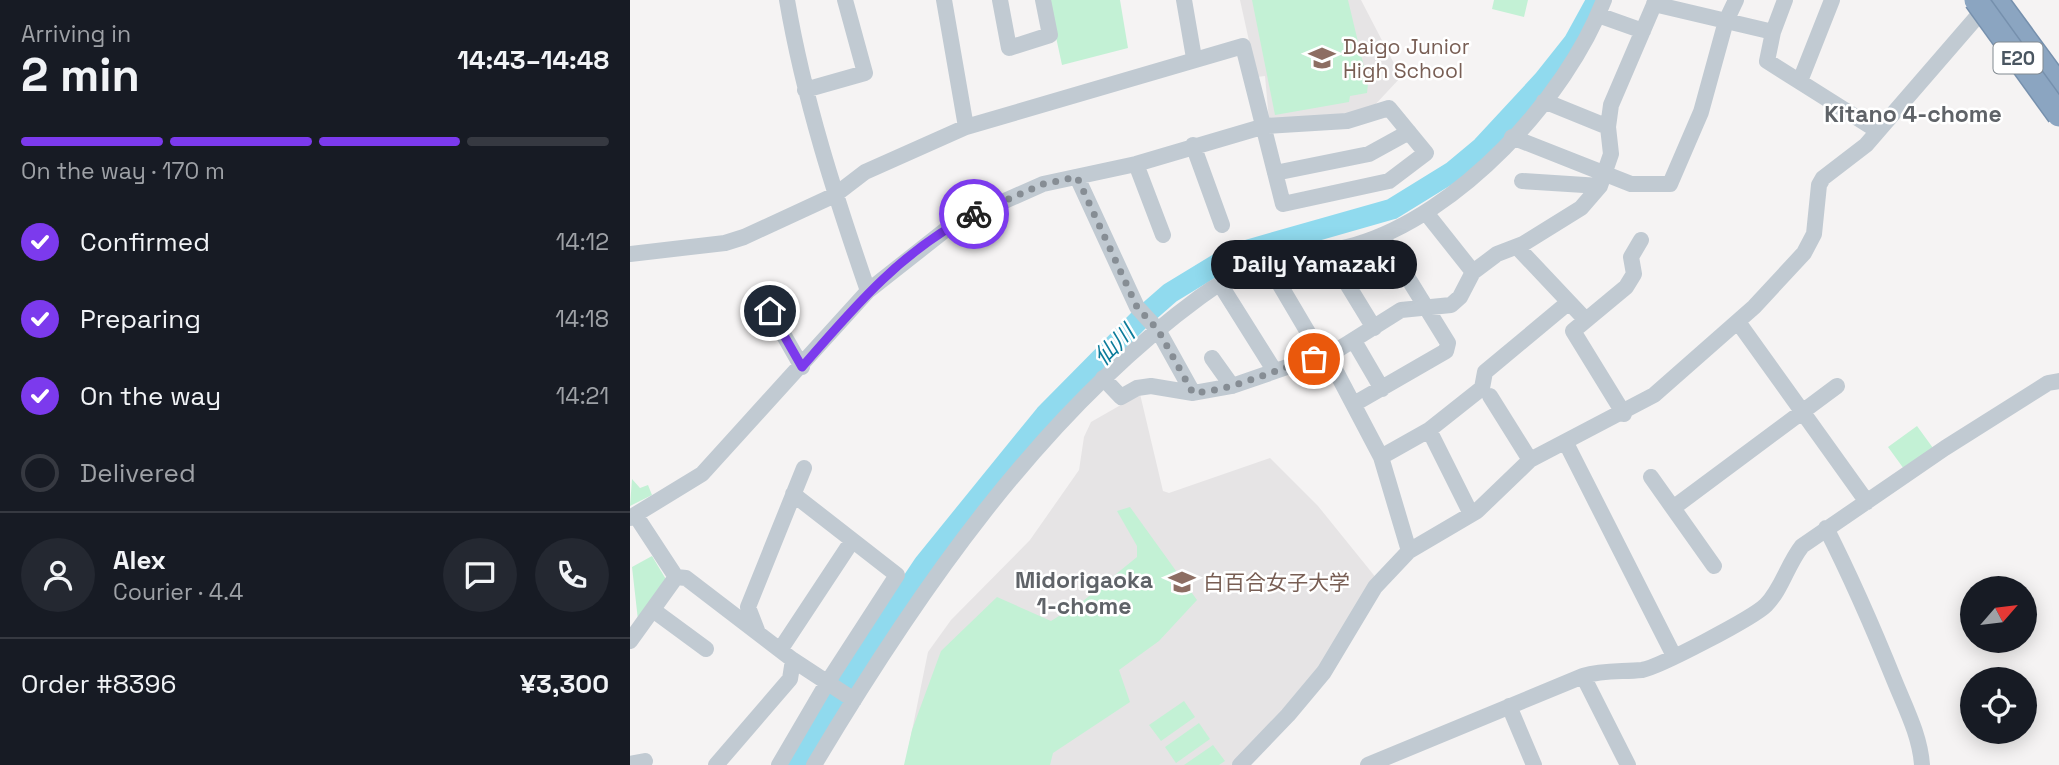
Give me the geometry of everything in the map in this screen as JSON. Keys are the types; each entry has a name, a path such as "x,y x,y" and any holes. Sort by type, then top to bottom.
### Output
{"highway":[{"name":"E20","path":"1976,0 2059,116"},
{"name":"E20","path":"1994,0 2059,86"}],"street":[{"path":"787,0 805,90 835,195 868,290"},
{"path":"805,90 865,74 845,0"},
{"path":"944,0 966,127"},
{"path":"1000,0 1009,48 1050,35 1043,0"},
{"path":"1184,0 1194,58"},
{"path":"1522,181 1670,184 1701,112 1726,21 1736,0"},
{"path":"1785,0 1773,32 1767,61 1878,131"},
{"path":"1800,82 1832,0"},
{"path":"1240,765 1288,715 1324,671 1375,587 1409,551 1471,514 1530,460 1624,414 1672,381 1738,323 1804,253 1814,234 1819,185 1823,178 1878,131 1994,0"},
{"path":"1103,378 1121,397 1151,386 1193,393 1232,386 1325,355 1354,341 1401,310 1451,306 1460,297 1473,272 1502,251 1517,247 1581,208 1603,181 1611,154 1608,127 1614,97 1655,2 1773,32"},
{"path":"814,765 851,698 924,590 1053,428 1156,327 1237,274 1267,263 1382,236 1427,214 1474,177 1544,101 1573,60 1601,7 1643,31"},
{"path":"630,254 734,240 835,195 865,172 966,127 1181,66 1194,58 1243,46 1265,126 1283,204 1389,181 1426,153 1389,108 1347,121 1265,126 1193,145 1136,164 1043,184 953,224 868,290 802,367 702,474 633,517 676,577 686,578 786,655 851,698"},
{"path":"1544,101 1608,127"},
{"path":"1275,173 1368,153 1409,132"},
{"path":"1511,137 1603,181"},
{"path":"1193,145 1222,225"},
{"path":"1136,164 1163,235"},
{"path":"1077,177 1139,309 1156,327 1193,393"},
{"path":"1427,214 1473,272"},
{"path":"1354,404 1446,351 1448,343 1382,236"},
{"path":"1624,414 1573,331 1584,318 1626,287 1634,274 1632,257 1641,240"},
{"path":"1517,247 1584,318"},
{"path":"1327,251 1374,328"},
{"path":"1267,263 1354,404 1381,457 1409,551"},
{"path":"1220,284 1274,370"},
{"path":"759,292 802,367"},
{"path":"1381,457 1429,430 1482,388 1485,372 1569,302"},
{"path":"1738,323 1867,502"},
{"path":"1354,341 1381,389"},
{"path":"1212,358 1232,386"},
{"path":"1368,765 1583,676 1602,670 1644,670 1758,612 1777,591 1789,563 1802,546 2017,402 2048,383 2059,381"},
{"path":"1672,508 1837,387"},
{"path":"1490,396 1530,460"},
{"path":"1429,430 1471,514"},
{"path":"1573,439 1674,656"},
{"path":"759,635 748,607 804,468"},
{"path":"1651,477 1714,566"},
{"path":"779,765 897,575 793,494"},
{"path":"1826,528 1871,623 1921,748 1922,765"},
{"path":"716,765 790,679 786,655 852,541"},
{"path":"630,641 676,577"},
{"path":"653,610 706,649"},
{"path":"1583,676 1628,765"},
{"path":"1509,706 1534,765"}],"shaded area":[{"name":"Daigo Junior High School","path":"1240,0 1361,0 1401,77 1372,108 1344,115 1269,120 1265,76 1257,77"},
{"name":"白百合女子大学","path":"1140,394 1163,491 1169,493 1270,458 1318,506 1377,579 1322,667 1233,765 905,765 928,652 951,620 1030,540 1079,470 1084,437 1091,422"}],"green space":[{"path":"1048,0 1120,0 1128,48 1062,65"},
{"name":"Daigo Junior High School","path":"1252,0 1348,0 1368,84 1367,93 1350,96 1349,102 1275,115"},
{"path":"1494,0 1528,0 1524,17 1492,9"},
{"path":"1917,426 1933,448 1904,469 1888,447"},
{"path":"632,479 640,488 648,485 652,495 630,506"},
{"path":"1130,507 1197,600 1159,641 1119,670 1130,702 1053,753 1050,765 904,765 912,730 941,651 997,597 1051,621 1083,601 1137,557 1137,546 1117,511"},
{"path":"652,556 667,581 638,620 632,567"},
{"path":"1184,701 1195,717 1161,741 1149,725"},
{"path":"1199,723 1210,739 1176,763 1165,747"},
{"path":"1213,745 1225,761 1219,765 1184,765"}],"waterway":[{"name":"仙川","path":"797,765 848,678 924,564 1045,415 1138,321 1170,293 1234,254 1392,209 1452,172 1482,147 1543,81 1574,42 1596,2"}],"way so far":[{"path":"974,214 1043,184 1077,177 1137,307 1158,330 1193,393 1250,381 1274,370 1314,359"}],"place":[{"name":"Daigo Junior High School","path":"1322,58"},
{"name":"Daily Yamazaki","path":"1314,359"},
{"name":"白百合女子大学","path":"1182,582"}],"district":[{"name":"Kitano 4-chome","path":"1913,114"},
{"name":"Midorigaoka 1-chome","path":"1084,593"}],"route":[{"path":"770,311 802,367 883,276 953,224 974,214"}]}
